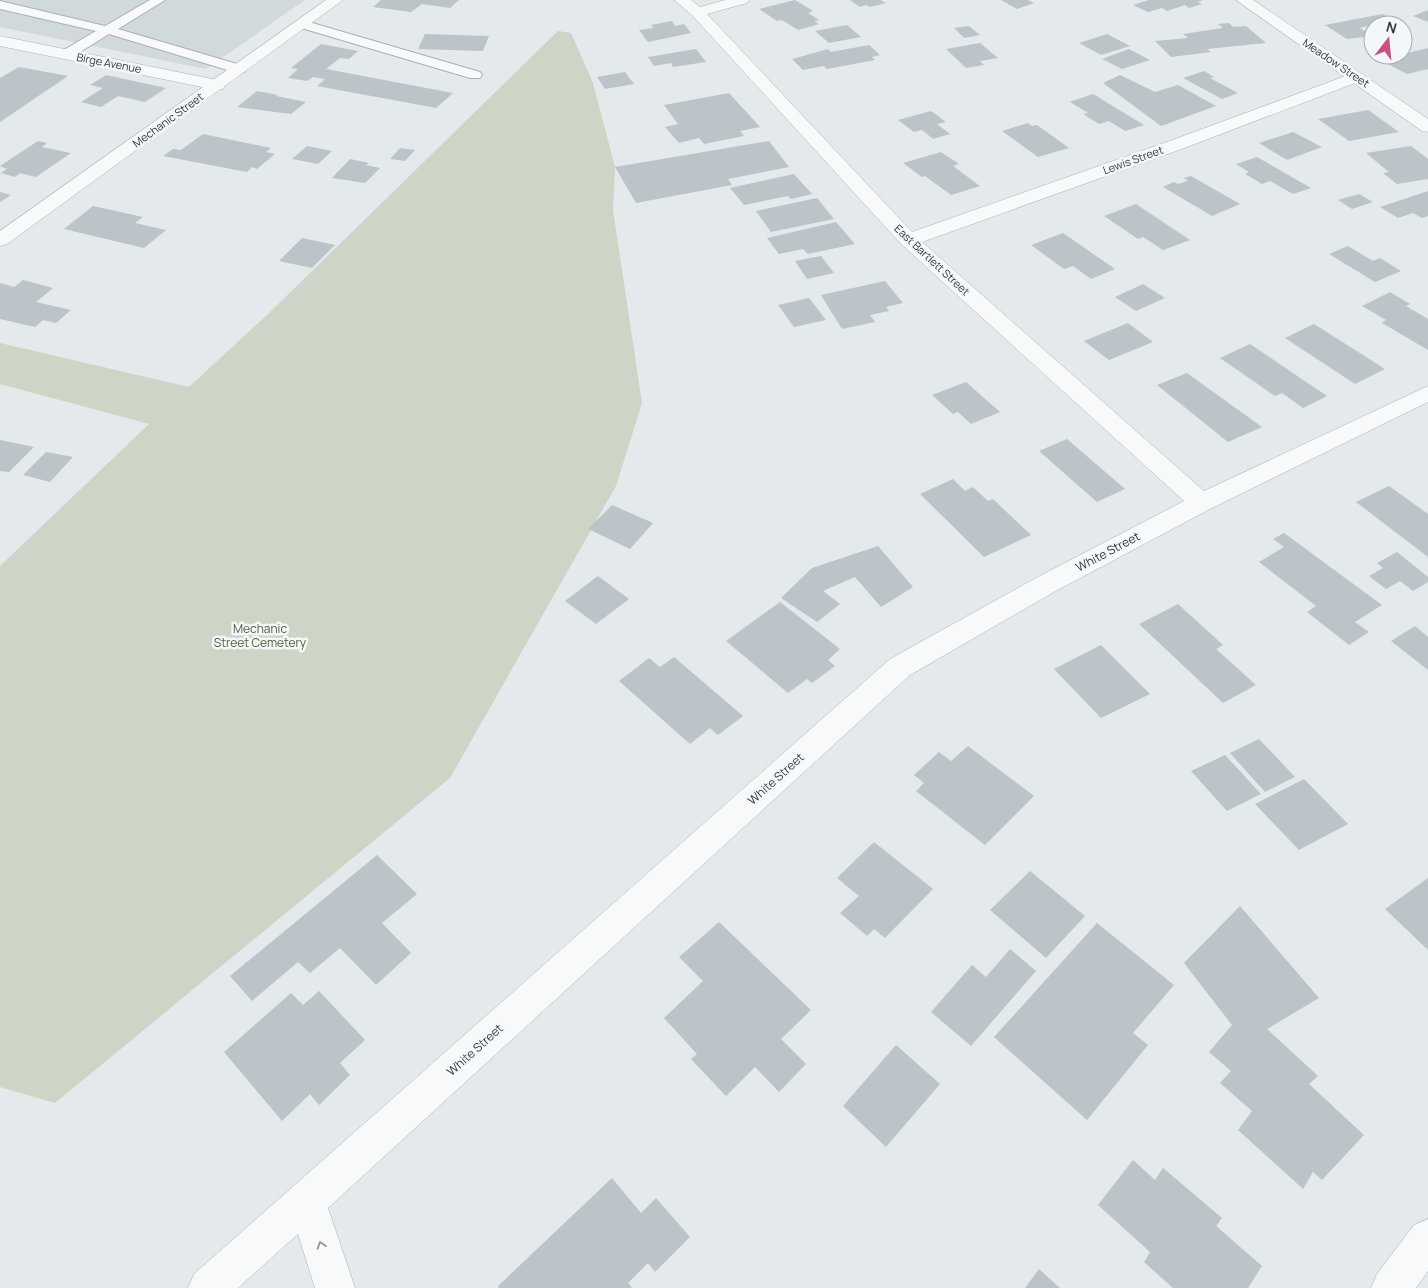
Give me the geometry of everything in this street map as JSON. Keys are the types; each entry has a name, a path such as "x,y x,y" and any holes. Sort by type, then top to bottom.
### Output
{"street":[{"name":"Mechanic Street","path":"0,240 336,0"},
{"path":"689,6 742,0"},
{"name":"Meadow Street","path":"1243,0 1428,126"},
{"name":"East Bartlett Street","path":"689,6 908,240 1201,503"},
{"name":"Birge Avenue","path":"0,41 217,85"},
{"name":"Lewis Street","path":"908,240 1173,146 1357,77"},
{"name":"White Street","path":"208,1288 900,667 1045,585 1201,503 1428,393"},
{"path":"307,1201 335,1288"},
{"path":"1391,1288 1428,1239"}],"lane":[{"path":"67,54 159,0"},
{"path":"0,6 107,30 239,69"},
{"path":"302,24 475,75"}],"shaded area":[{"path":"0,0 305,0 206,69 0,27"}],"green space":[{"name":"Mechanic Street Cemetery","path":"558,31 571,33 593,83 615,167 613,210 642,403 616,486 450,778 55,1103 0,1087 0,566 149,424 0,384 0,343 189,387 268,314"}],"building":[{"path":"381,0 459,0 450,8 422,4 411,12 373,7"},
{"path":"795,0 813,11 808,13 819,20 814,21 819,24 798,30 782,20 777,21 759,9"},
{"path":"850,0 880,0 886,3 870,7 866,5 860,7"},
{"path":"1001,0 1028,0 1034,3 1017,9"},
{"path":"1149,0 1203,0 1198,2 1202,4 1189,8 1185,5 1167,11 1162,8 1148,12 1133,5"},
{"path":"1428,10 1428,22 1413,16"},
{"path":"1363,18 1363,27 1360,28 1363,30 1363,37 1347,39 1325,25"},
{"path":"672,21 675,26 684,24 691,33 648,42 639,30 654,28 651,25"},
{"path":"1229,23 1233,27 1246,26 1266,43 1207,49 1211,52 1171,57 1155,41 1188,38 1183,34 1223,28 1218,24"},
{"path":"847,25 861,37 829,43 815,31"},
{"path":"969,26 980,35 964,38 954,28"},
{"path":"425,34 489,36 483,51 418,49"},
{"path":"1107,34 1130,46 1101,55 1079,43"},
{"path":"980,43 998,58 980,61 984,65 966,68 946,49"},
{"path":"321,44 358,51 349,59 340,58 326,69 453,93 436,108 317,86 325,79 313,77 307,81 288,78 298,69 291,68"},
{"path":"869,45 880,55 872,57 875,60 827,69 824,66 803,70 792,59 828,49 831,52"},
{"path":"1428,48 1428,69 1407,74 1390,65 1413,65 1413,52"},
{"path":"696,49 706,62 673,67 671,63 654,66 648,57"},
{"path":"1129,49 1150,60 1122,69 1102,59"},
{"path":"19,67 68,76 0,122 0,78"},
{"path":"1204,71 1214,77 1210,78 1238,93 1222,99 1183,78"},
{"path":"625,72 634,84 605,89 597,77"},
{"path":"106,75 166,88 145,102 118,96 101,107 81,102 103,88 90,85"},
{"path":"1120,75 1155,92 1178,85 1216,106 1161,126 1103,83"},
{"path":"257,91 306,102 291,114 237,107"},
{"path":"729,93 760,127 740,131 744,136 704,144 699,138 679,143 665,127 678,124 664,105"},
{"path":"1093,94 1144,125 1125,131 1109,121 1099,124 1083,114 1088,113 1070,102"},
{"path":"1368,110 1399,132 1349,141 1318,119"},
{"path":"931,111 946,122 937,124 950,134 933,139 922,130 914,132 898,120"},
{"path":"1028,123 1032,126 1037,125 1069,148 1038,157 1002,131"},
{"path":"1293,132 1322,147 1287,160 1259,143"},
{"path":"203,134 271,148 266,152 275,154 257,169 252,167 247,172 163,156 173,149 181,150"},
{"path":"38,141 47,143 42,147 71,153 36,177 20,173 15,177 1,173 7,169 0,166"},
{"path":"769,141 789,167 728,179 732,185 636,203 615,167"},
{"path":"307,146 332,151 318,164 292,159"},
{"path":"1411,146 1428,159 1428,179 1397,184 1383,173 1389,172 1366,153"},
{"path":"400,148 415,150 405,161 390,159"},
{"path":"941,152 959,164 953,166 980,186 951,195 903,163"},
{"path":"1257,157 1311,188 1293,194 1270,181 1262,184 1245,174 1249,172 1236,164"},
{"path":"350,159 369,163 366,165 380,168 365,183 332,178"},
{"path":"794,174 812,194 791,199 788,196 744,205 730,188"},
{"path":"1191,176 1240,204 1212,216 1163,187 1174,182 1178,184 1188,181 1184,178"},
{"path":"1428,191 1428,216 1422,218 1413,213 1398,218 1380,207"},
{"path":"0,192 11,195 0,202"},
{"path":"1359,194 1373,202 1352,209 1338,200"},
{"path":"817,198 834,219 771,232 756,211"},
{"path":"1136,204 1190,240 1163,250 1143,237 1138,239 1104,216"},
{"path":"93,206 143,217 135,223 166,230 144,248 64,229"},
{"path":"836,222 855,244 808,254 803,249 779,254 767,238"},
{"path":"1063,233 1115,269 1091,279 1073,266 1064,269 1031,245"},
{"path":"302,238 335,245 312,268 279,261"},
{"path":"1348,246 1373,261 1380,258 1401,271 1375,282 1329,254"},
{"path":"821,256 834,273 807,279 795,261"},
{"path":"23,280 53,288 36,302 71,310 56,323 43,320 35,327 0,319 0,283 14,287"},
{"path":"885,281 903,303 886,307 889,311 870,315 875,322 842,329 821,295"},
{"path":"1143,284 1165,298 1136,311 1115,297"},
{"path":"1390,292 1410,304 1406,306 1428,319 1428,350 1382,323 1386,320 1362,306"},
{"path":"809,298 826,320 794,327 778,305"},
{"path":"1128,323 1153,342 1109,360 1084,341"},
{"path":"1314,324 1385,369 1355,384 1285,338"},
{"path":"1250,344 1327,396 1303,408 1282,393 1275,396 1220,358"},
{"path":"1187,373 1262,427 1228,442 1157,385"},
{"path":"966,382 1000,412 971,424 958,412 953,414 932,395"},
{"path":"1067,439 1125,489 1097,502 1039,451"},
{"path":"0,440 34,447 9,472 0,471"},
{"path":"46,452 73,457 50,482 23,475"},
{"path":"953,479 965,491 973,487 988,501 993,499 1031,535 984,557 920,494"},
{"path":"1389,486 1428,514 1428,557 1356,502"},
{"path":"612,505 653,523 630,549 588,529"},
{"path":"1284,533 1382,605 1355,622 1369,632 1349,645 1307,612 1316,606 1259,562 1284,547 1273,539"},
{"path":"878,546 913,587 881,607 855,577 823,591 840,604 817,622 781,598 812,568"},
{"path":"1397,552 1428,577 1428,582 1413,591 1400,581 1386,589 1369,576 1383,568 1377,563"},
{"path":"598,576 629,599 596,624 565,601"},
{"path":"780,602 840,649 828,660 835,666 812,683 807,679 788,693 726,641"},
{"path":"1178,604 1223,645 1216,649 1256,685 1223,703 1139,624"},
{"path":"1415,626 1428,637 1428,670 1391,641"},
{"path":"1101,645 1150,694 1101,718 1054,669"},
{"path":"674,657 743,716 718,735 710,728 690,744 619,681 649,658 660,667"},
{"path":"1259,739 1295,777 1265,792 1230,753"},
{"path":"968,746 1034,796 985,845 916,791 924,783 914,775 939,752 951,761"},
{"path":"1225,755 1261,794 1227,811 1191,771"},
{"path":"1304,779 1348,824 1299,850 1255,804"},
{"path":"874,842 933,889 885,938 874,929 867,936 840,913 859,896 837,878"},
{"path":"377,855 417,894 382,923 411,953 376,985 340,948 310,973 298,962 252,1001 230,976"},
{"path":"1030,871 1085,916 1046,958 990,910"},
{"path":"1428,878 1428,950 1385,909"},
{"path":"1240,906 1319,998 1267,1029 1318,1076 1309,1084 1364,1135 1322,1180 1313,1172 1303,1189 1238,1130 1252,1111 1220,1083 1231,1071 1209,1052 1232,1025 1184,963"},
{"path":"719,922 811,1010 781,1039 806,1064 779,1092 755,1067 726,1096 691,1059 697,1054 664,1018 703,981 679,957"},
{"path":"1097,923 1174,985 1133,1033 1148,1045 1087,1120 994,1037"},
{"path":"1010,949 1036,971 971,1046 931,1012 972,965 986,977"},
{"path":"319,991 365,1040 340,1063 350,1075 319,1105 310,1094 282,1121 224,1052 291,993 303,1005"},
{"path":"896,1045 940,1084 886,1147 843,1106"},
{"path":"1133,1160 1155,1180 1163,1168 1222,1218 1216,1226 1262,1266 1248,1288 1173,1288 1144,1262 1150,1252 1098,1205"},
{"path":"612,1178 641,1213 656,1198 690,1237 655,1272 648,1263 628,1283 632,1288 499,1288 498,1286"},
{"path":"1039,1269 1060,1288 1025,1288"}]}
